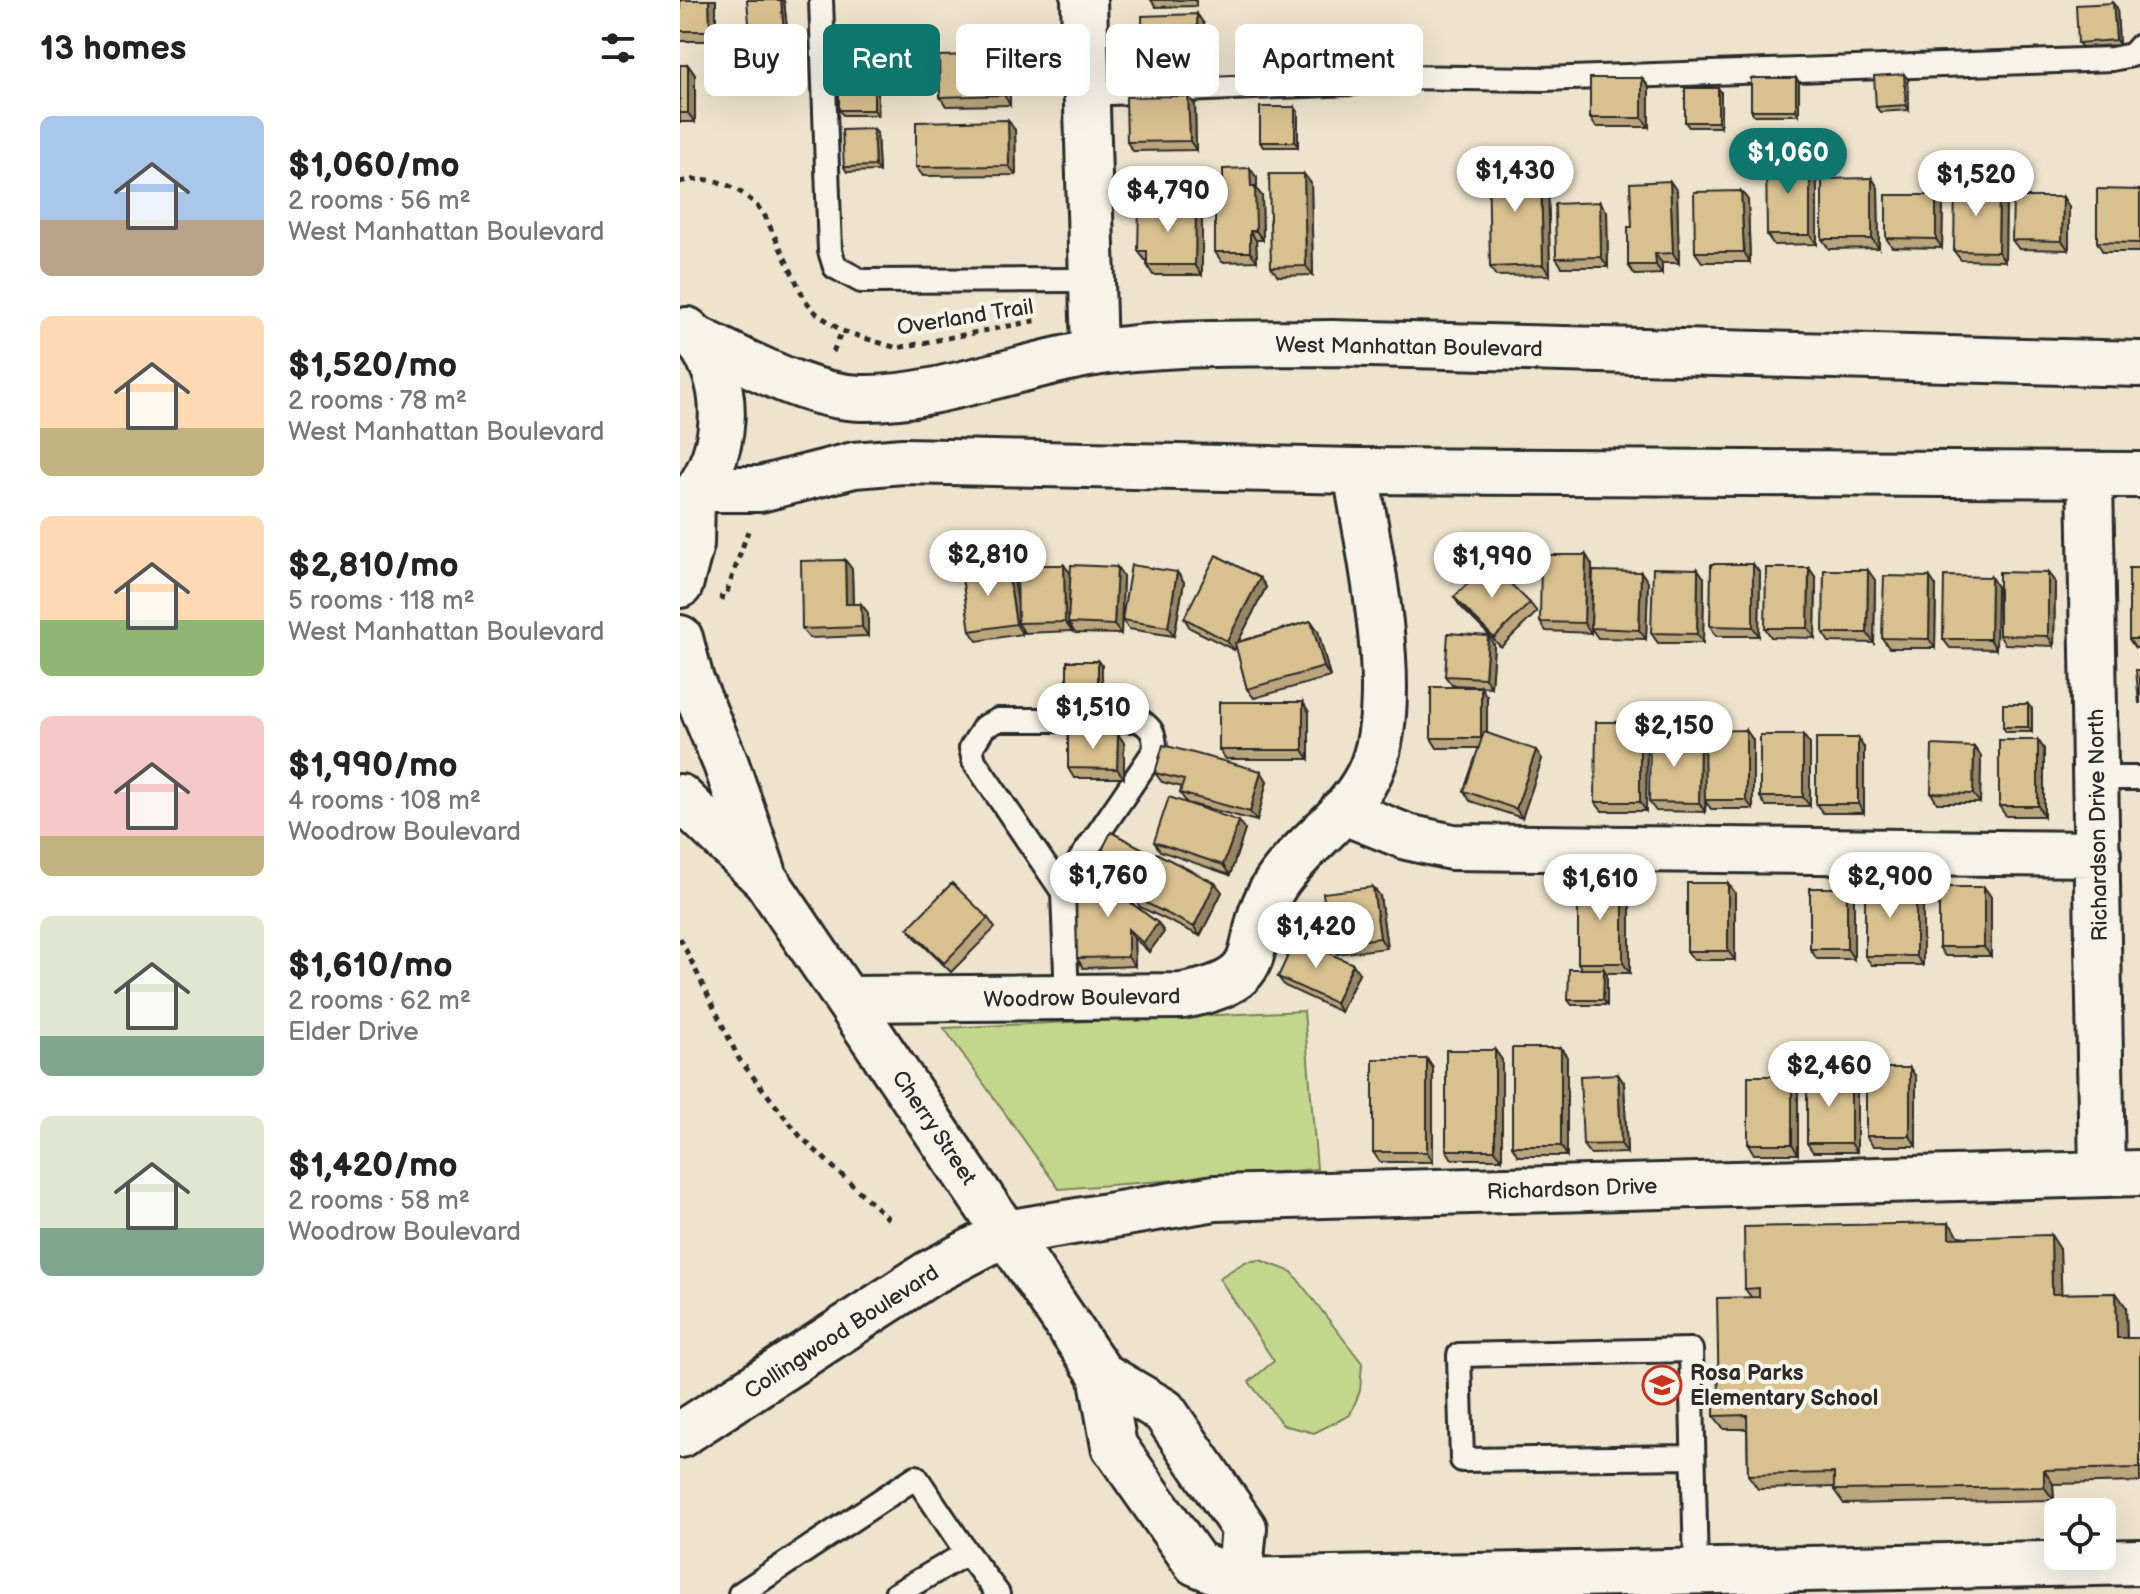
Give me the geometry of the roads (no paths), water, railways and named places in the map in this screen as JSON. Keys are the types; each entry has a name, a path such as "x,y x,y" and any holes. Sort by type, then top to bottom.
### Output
{"main road":[{"path":"1084,0 1085,24"},
{"path":"1086,96 1094,353"},
{"path":"680,585 691,544 691,499 718,453 723,413 716,373 688,331"},
{"name":"West Manhattan Boulevard","path":"688,331 807,386 861,398 936,387 1094,353 1222,344 1332,343 2140,364"},
{"path":"691,499 760,489 854,465 903,461 1356,471 2140,475"},
{"name":"Woodrow Boulevard","path":"849,999 1182,996 1228,986 1244,971 1265,903 1277,882 1342,811 1368,776 1381,736 1381,628 1356,471"},
{"name":"Richardson Drive North","path":"2090,476 2098,854 2121,1174"},
{"name":"Cherry Street","path":"680,638 691,680 726,764 766,880"},
{"name":"Cherry Street","path":"680,797 766,880 849,999 1101,1374 1114,1446 1196,1563 1244,1588 1244,1528 1164,1411 1101,1374"},
{"path":"1342,811 1407,837 1452,847 2098,854"},
{"name":"Richardson Drive","path":"1006,1233 1215,1198 2121,1174"},
{"name":"Collingwood Boulevard","path":"680,1435 928,1274 1006,1233"},
{"path":"1244,1588 1696,1570 2140,1562"}],"lane":[{"path":"821,0 830,251 835,267 861,281 1091,280"},
{"path":"1090,94 1354,83 1397,77 1543,79 2112,59 2132,55 2140,46"},
{"path":"1063,892 974,761 971,748 975,737 998,720 1139,720 1150,727 1155,736 1155,750 1080,860 1063,892 1067,999"},
{"path":"2097,778 2140,778"},
{"path":"1693,1457 1462,1460 1459,1355 1691,1350 1696,1570"},
{"path":"740,1594 916,1477 998,1594"},
{"path":"896,1594 967,1553"}],"place":[{"name":"Rosa Parks Elementary School","path":"1662,1385"}]}
